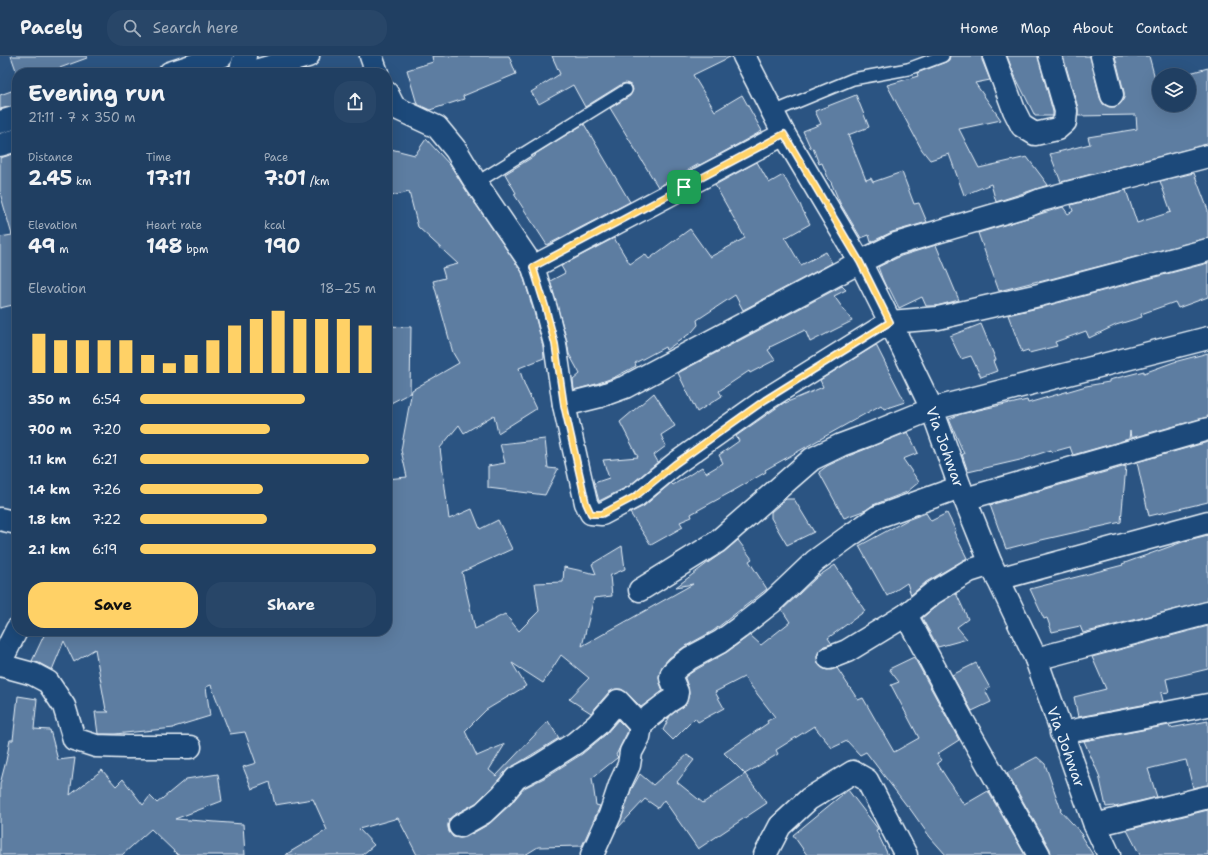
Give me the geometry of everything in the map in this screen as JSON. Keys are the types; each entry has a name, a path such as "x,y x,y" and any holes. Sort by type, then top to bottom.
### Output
{"main road":[{"path":"185,68 222,56"},
{"path":"241,68 245,56"},
{"path":"267,68 308,56"},
{"path":"371,56 376,68"},
{"name":"Via Johwar","path":"744,56 784,134 860,262 932,408 962,493 995,571 1036,659 1094,825 1109,855"},
{"path":"994,56 1014,110 1022,126 1035,134 1057,129 1065,122 1066,111 1050,56"},
{"path":"1102,56 1112,95"},
{"path":"392,103 394,107 437,128 456,150 476,183 533,267 555,344 564,405 586,503 591,514 602,514 636,496 675,464 765,400 890,322 938,318 1031,297 1208,250"},
{"path":"0,122 12,118"},
{"path":"533,267 784,134"},
{"path":"0,145 12,141"},
{"path":"564,405 600,396 625,387 896,244 1029,205 1041,200 1208,156"},
{"path":"640,590 717,542 812,459 842,444 868,435 932,408 1208,338"},
{"path":"592,855 610,815 621,782 629,765 630,752 639,737 641,726 650,716 676,697 677,692 671,678 672,673 690,658 720,642 739,628 772,602 815,561 876,517 1208,429"},
{"path":"0,519 12,522"},
{"path":"829,658 847,651 906,615 934,593 969,571 995,571 1208,522"},
{"path":"1036,659 1208,613"},
{"path":"906,615 963,721 1039,855"},
{"path":"14,636 0,664 33,674 48,682 64,706 74,739 96,746 190,747"},
{"path":"460,826 483,813 502,795 516,778 537,768 576,743 597,725 618,701 641,726"},
{"path":"1061,733 1208,704"},
{"path":"765,855 780,826 809,799 853,772 867,780 906,855"},
{"path":"1094,825 1208,797"}],"lane":[{"path":"774,112 853,79 908,70 942,56"},
{"path":"476,183 626,90"}],"building":[{"path":"11,56 87,56 87,58 60,68 15,68"},
{"path":"432,56 509,56 516,74 463,96 464,99 430,110 417,104 407,70 433,62"},
{"path":"552,56 732,56 693,75 715,111 742,95 762,131 658,187 610,108 630,96 633,90 632,86 626,83 622,84 585,107 573,85 539,104 531,92 560,74"},
{"path":"950,56 982,56 982,60 990,80 975,83 1001,120 959,129 979,168 1027,157 1048,185 996,202 991,184 964,195 949,154 930,160 922,150 887,85 918,76 917,73 946,62 949,60"},
{"path":"1007,56 1038,56 1053,116 1035,116 1014,74"},
{"path":"1063,56 1090,56 1100,98 1103,104 1109,107 1115,107 1120,104 1124,98 1124,92 1115,56 1149,56 1152,68 1152,112 1196,112 1196,71 1208,68 1208,144 1061,182 1050,154 1090,144 1088,137 1137,129 1136,115 1078,116 1078,108"},
{"path":"12,91 12,106 0,109 0,95"},
{"path":"856,95 869,127 848,135 866,180 871,178 873,182 902,172 914,204 919,203 927,222 892,232 871,242 869,235 861,238 840,203 822,163 819,164 813,148 811,149 803,131 821,124 815,111"},
{"path":"584,124 630,202 547,245 514,194 516,193 505,174"},
{"path":"426,139 450,165 522,272 543,346 544,358 519,368 525,386 536,409 498,433 494,415 464,433 459,425 440,448 449,519 472,509 480,529 498,520 512,549 462,572 475,629 505,614 519,631 539,611 535,583 563,582 564,567 596,574 592,564 622,546 625,569 609,576 612,596 594,598 582,646 693,584 676,587 738,540 752,559 749,561 767,589 713,631 684,647 669,658 663,665 659,676 663,691 641,707 621,689 615,689 609,692 591,713 569,699 589,678 561,655 543,683 512,663 526,686 486,710 465,731 477,756 505,744 489,770 496,776 548,721 559,738 507,770 476,803 449,819 449,832 453,837 466,837 489,824 511,804 524,788 544,778 582,754 605,735 618,720 628,730 616,755 618,757 592,778 596,805 600,806 582,846 538,847 525,855 417,855 398,818 359,829 374,845 362,855 285,855 327,830 313,799 275,805 270,782 252,789 243,767 256,763 245,732 230,734 211,685 206,687 210,716 174,728 115,734 98,734 95,712 109,712 106,710 95,649 74,662 64,641 52,670 32,661 44,636 392,636 392,478 407,477 401,450 412,390 459,363 453,353 433,281 445,278 442,268 458,264 418,227 409,192 392,196 392,149 415,155"},
{"path":"12,154 12,235 0,193 0,158"},
{"path":"757,162 769,183 783,175 810,224 785,238 801,265 826,252 832,263 743,310 735,295 697,320 698,325 692,332 666,350 665,347 635,363 636,366 615,377 574,390 573,380 580,374 569,354 567,341 550,281 565,273 561,266 614,238 630,264 645,254 649,259 690,229 710,257 745,238 715,185"},
{"path":"1194,173 1208,210 1208,238 999,291 978,233 1063,207 1068,214 1073,211 1071,205 1126,190 1137,223 1171,212 1160,181"},
{"path":"12,235 12,305 0,308 0,237"},
{"path":"936,245 959,300 936,306 926,306 922,297 899,308 889,288 887,289 878,267 901,256"},
{"path":"1208,263 1208,297 1178,308 1175,302 1141,314 1142,317 1116,325 1089,338 1086,331 1055,342 1057,346 1029,353 1028,350 1022,352 1008,315 1042,307"},
{"path":"842,286 846,290 834,296 852,321 810,342 805,330 770,347 771,348 768,350 775,360 750,373 749,371 719,391 722,396 697,412 678,373"},
{"path":"981,324 996,360 993,361 997,371 981,377 971,356 961,359 950,336"},
{"path":"392,326 411,327 410,393 392,402"},
{"path":"876,345 905,402 884,409 881,405 765,470 766,472 691,514 692,517 680,522 683,527 651,545 630,513 644,506 671,483 673,485 702,467 706,473 723,463 719,455 739,441 736,436 785,402 823,387 820,380"},
{"path":"1208,353 1208,417 1131,438 1130,431 1129,439 1073,455 1070,447 1052,452 1051,450 1020,460 968,472 962,454 964,454 949,419 961,414 1010,403 1027,400 1028,403 1086,386 1109,382 1109,380 1144,371 1144,373 1174,362"},
{"path":"654,393 675,426 661,435 666,446 654,455 658,462 629,486 599,501 594,483 609,478 603,460 638,457 620,422"},
{"path":"908,432 918,453 903,459 919,482 907,492 844,518 819,472 827,466 846,457"},
{"path":"545,439 548,468 558,469 545,495 488,488 488,466 505,463 500,444"},
{"path":"1208,442 1208,502 1149,516 1137,462"},
{"path":"1126,466 1121,522 1006,549 990,505"},
{"path":"786,499 794,499 814,532 787,545 771,518 771,512"},
{"path":"926,513 931,521 947,513 956,531 954,532 967,558 926,582 911,595 907,583 887,596 859,546 907,520"},
{"path":"1208,535 1208,601 1083,633 1080,626 1052,632 1047,618 1044,619 1030,589 1123,565 1122,564 1188,540"},
{"path":"835,565 865,611 828,638 832,644 824,646 819,651 817,656 818,663 821,667 827,670 837,668 858,700 863,698 894,752 919,738 891,685 899,682 889,669 914,657 959,740 937,754 942,760 937,763 964,805 988,791 1025,855 946,855 930,837 866,752 860,755 847,741 832,748 814,726 776,750 778,754 745,774 724,753 768,723 767,721 775,717 744,677 715,692 724,708 698,722 695,718 673,740 663,730 670,716 686,704 689,694 685,678 686,676 727,652 750,635 761,645 790,622 782,610 817,577"},
{"path":"956,593 968,619 957,627 967,639 938,647 922,618 940,603"},
{"path":"1208,626 1208,669 1166,679 1169,692 1161,693 1163,701 1078,717 1074,697 1106,689 1092,657"},
{"path":"976,663 990,688 985,690 991,702 972,711 952,675"},
{"path":"18,696 37,699 34,729 50,730 58,760 75,758 70,795 102,770 116,786 123,779 143,805 150,796 157,803 186,779 218,774 222,801 175,819 243,824 245,855 178,855 151,829 122,855 0,855 0,784 10,740 13,740"},
{"path":"1208,721 1208,785 1193,788 1186,760 1148,769 1157,797 1115,807 1106,807 1099,775 1084,741 1169,725 1170,728"},
{"path":"687,755 694,760 677,782 703,803 745,774 767,803 698,849 664,800 658,808 645,799 617,829 631,790 640,774 653,785"},
{"path":"1037,757 1045,764 1060,810 1083,835 1081,836 1093,855 1051,855 1050,849 1007,773"},
{"path":"848,790 878,829 876,830 888,855 807,855 793,835"},
{"path":"1208,810 1208,855 1140,855 1127,830"}],"route":[{"path":"784,134 860,262 890,322 765,400 675,464 636,496 602,514 591,514 586,503 564,405 555,344 533,267 684,187 784,134"}]}
